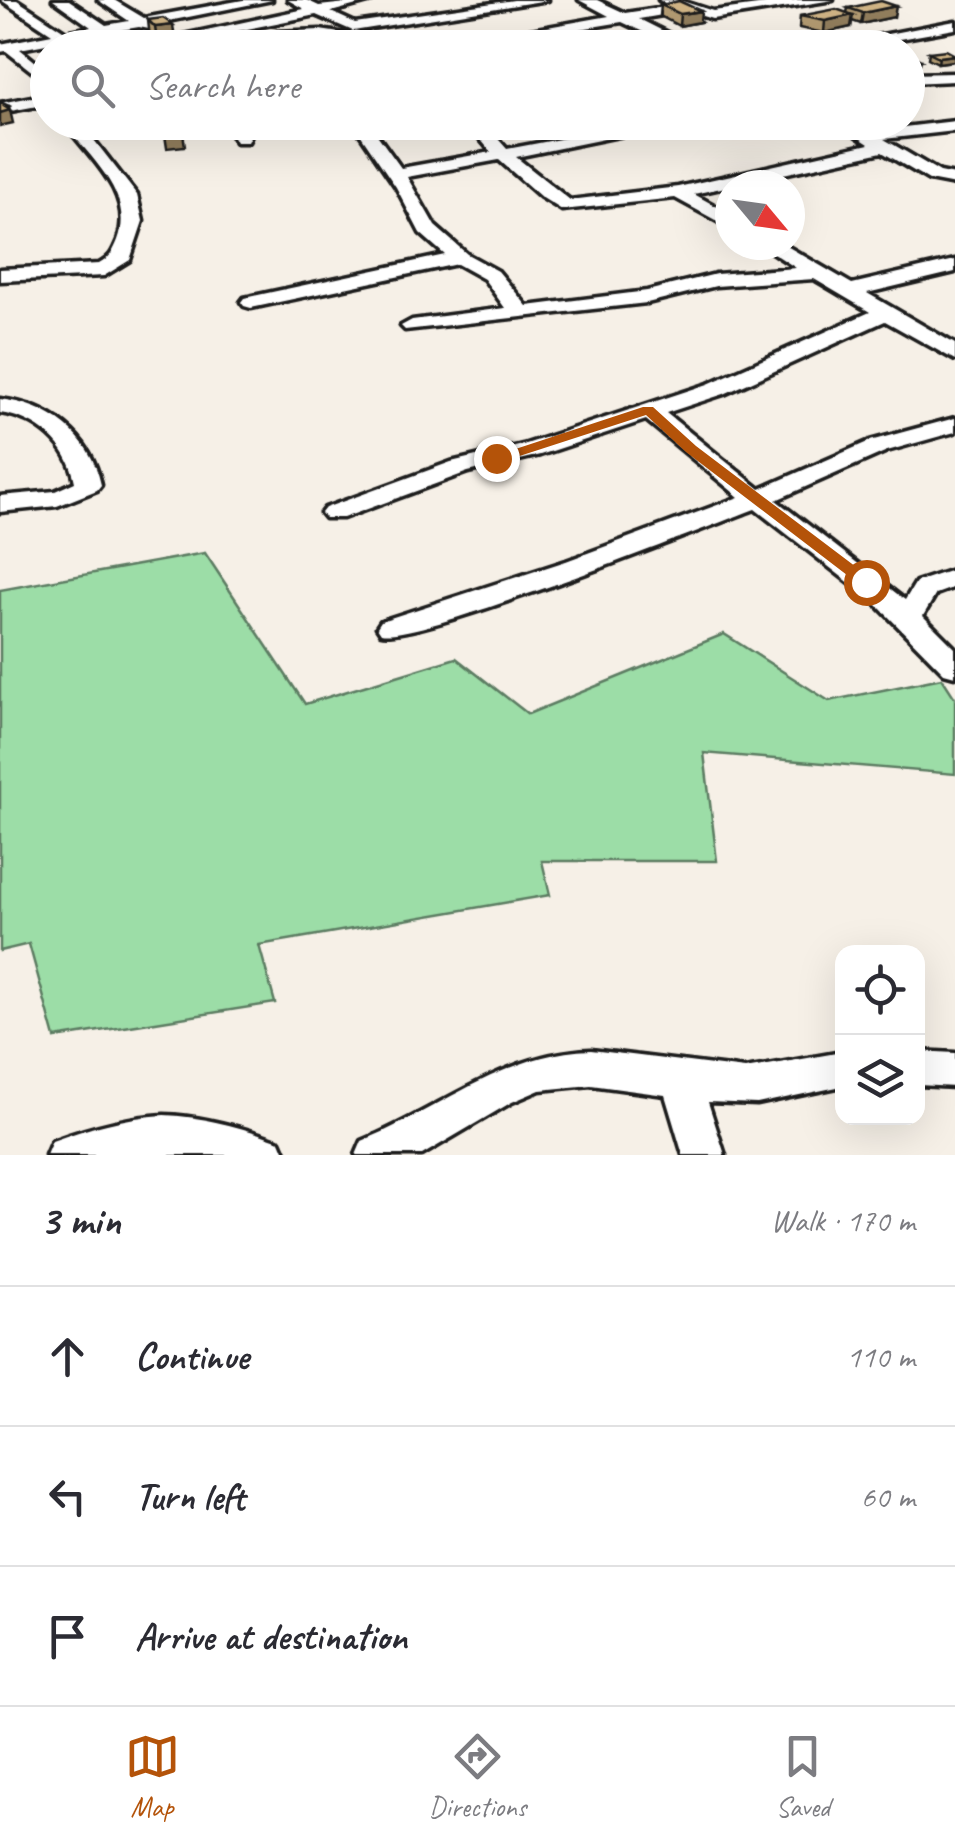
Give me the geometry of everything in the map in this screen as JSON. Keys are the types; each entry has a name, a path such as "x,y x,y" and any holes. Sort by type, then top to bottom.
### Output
{"street":[{"path":"8,0 55,30"},
{"path":"60,0 104,30 260,1 308,30"},
{"path":"105,0 154,30"},
{"path":"200,0 255,30"},
{"path":"295,0 350,30"},
{"path":"365,30 541,0"},
{"path":"586,0 649,30"},
{"path":"665,0 682,8 720,15 826,0"},
{"path":"217,30 347,2 368,7"},
{"path":"553,30 682,8"},
{"path":"182,16 205,30"},
{"path":"925,30 955,25"},
{"path":"5,48 30,43"},
{"path":"5,48 30,59"},
{"path":"925,78 955,77"},
{"path":"0,108 30,102"},
{"path":"925,132 955,126"},
{"path":"0,274 104,270 120,260 134,220 128,195 85,140"},
{"path":"372,140 427,229 460,258 491,276 504,297 522,313"},
{"path":"486,140 554,200 565,205 678,192 883,140"},
{"path":"396,174 574,140"},
{"path":"870,140 935,176 955,180"},
{"path":"678,192 715,213"},
{"path":"251,302 460,258"},
{"path":"799,260 955,353"},
{"path":"853,290 955,266"},
{"path":"412,326 647,297 696,283 822,272"},
{"path":"334,514 460,467 531,450 716,389 888,312"},
{"path":"0,406 18,409 54,427 82,458 88,485 77,494 56,500 0,504"},
{"path":"648,410 691,449 910,616 955,666"},
{"path":"391,627 473,602 760,498 890,438 955,425"},
{"path":"910,616 926,588 955,577"},
{"path":"377,1155 414,1142 495,1091 541,1073 582,1068 681,1082 745,1086 835,1070"},
{"path":"925,1068 955,1070"},
{"path":"681,1082 704,1155"},
{"path":"67,1155 126,1137 163,1133 197,1136 265,1155"}],"green space":[{"path":"205,553 305,704 456,658 528,714 724,634 829,701 942,678 955,698 955,774 704,753 717,861 542,861 550,895 259,945 275,1003 55,1038 29,944 0,951 0,590"}],"building":[{"path":"679,1 701,11 680,14 661,5"},
{"path":"881,1 896,6 863,13 848,8"},
{"path":"836,9 853,15 825,21 800,16"},
{"path":"163,18 173,25 155,27 148,20"},
{"path":"946,50 955,55 939,57 929,52"}],"route":[{"path":"496,458 648,410 691,449 866,582"}]}
